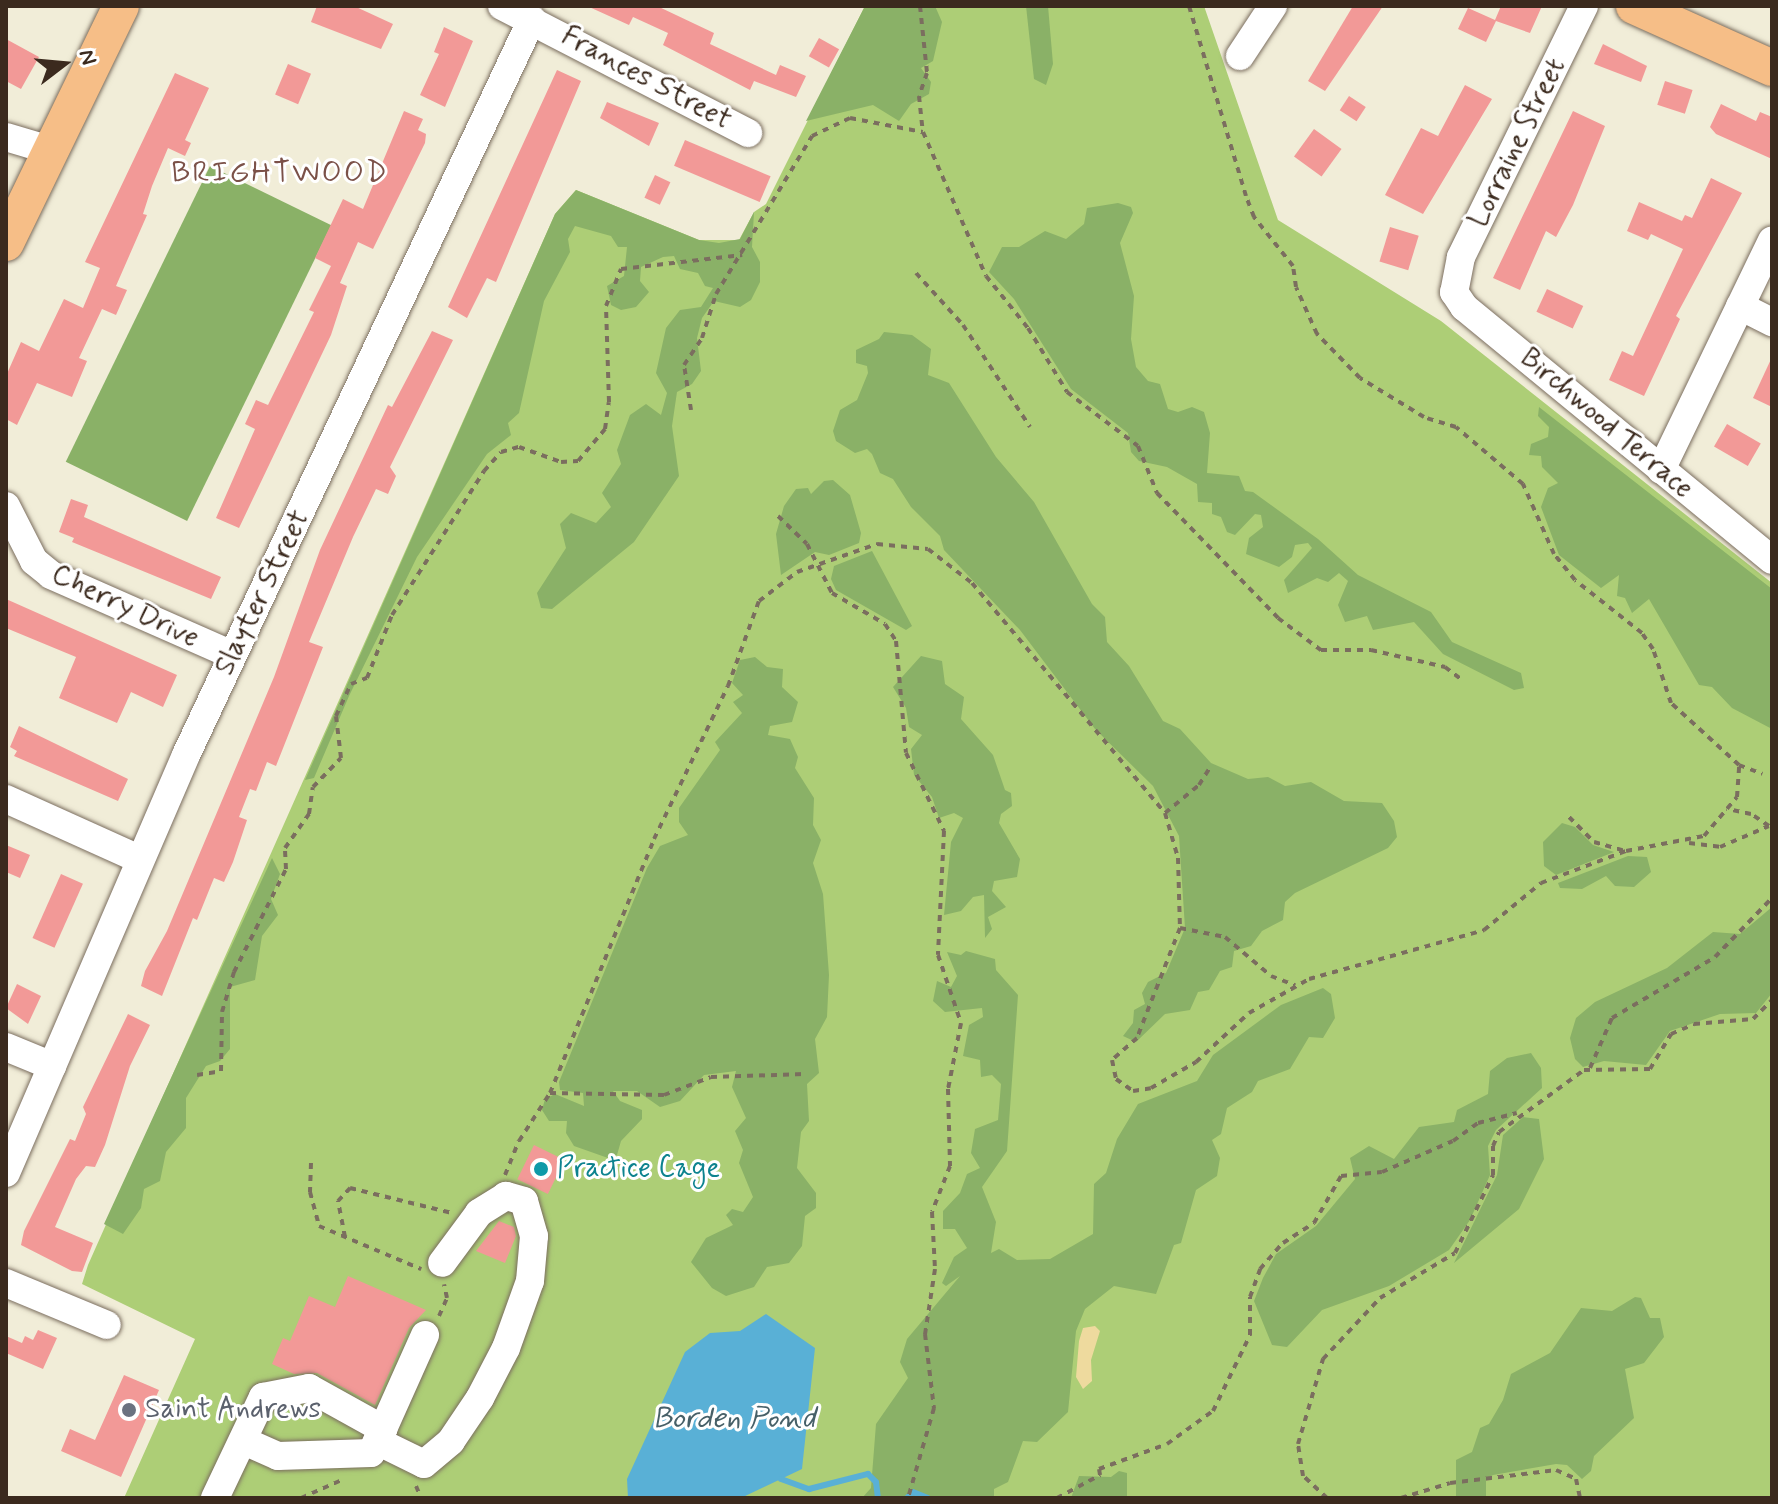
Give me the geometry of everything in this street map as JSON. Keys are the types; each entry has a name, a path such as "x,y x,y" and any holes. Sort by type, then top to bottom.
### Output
{"main road":[{"path":"6,243 121,6"},
{"path":"1634,6 1772,68"}],"street":[{"path":"1240,56 1273,6"},
{"name":"Lorraine Street","path":"1453,280 1584,6"},
{"name":"Frances Street","path":"515,10 748,133"},
{"name":"Slayter Street","path":"6,1173 139,859 232,655 515,10"},
{"path":"6,137 53,151"},
{"path":"1661,470 1772,240"},
{"name":"Birchwood Terrace","path":"1453,280 1464,307 1772,560"},
{"path":"1740,306 1772,322"},
{"name":"Cherry Drive","path":"6,506 34,561 51,575 232,655"},
{"path":"6,799 139,859"},
{"path":"6,1047 52,1066"},
{"path":"215,1498 263,1397 309,1388 424,1464 451,1441 487,1385 530,1281 534,1236 524,1201 506,1196 473,1220 441,1268"},
{"path":"6,1283 107,1325"},
{"path":"244,1441 278,1456 371,1453 425,1335"}],"path":[{"path":"920,6 927,73 919,96 923,132 986,276 1028,328 1067,392 1138,446 1157,493 1278,618 1321,650 1371,650 1445,667 1461,679"},
{"path":"1189,6 1254,217 1293,266 1296,287 1317,334 1360,378 1424,417 1456,427 1523,484 1554,554 1575,580 1642,633 1653,649 1671,703 1739,765 1762,774"},
{"path":"691,410 684,365 702,338 716,294 803,148 819,130 850,118 923,132"},
{"path":"197,1075 221,1071 222,1012 234,972 286,869 285,848 309,814 313,787 341,758 336,716 351,684 367,678 392,615 484,471 501,452 519,447 561,462 578,461 605,429 609,402 606,306 621,269 742,255"},
{"path":"916,273 963,325 1030,427"},
{"path":"778,516 807,544 832,593 885,624 896,641 906,753 945,843 938,955 961,1023 948,1089 950,1166 932,1212 935,1269 925,1334 934,1408 908,1498"},
{"path":"506,1196 503,1179 519,1141 550,1093 654,839 728,686 759,601 797,572 819,568 877,544 903,543 936,553 972,583 1165,813 1178,858 1180,928 1137,1038 1112,1060 1114,1075 1125,1089 1151,1088 1196,1062 1249,1013 1298,985 1484,930 1541,883 1626,851 1688,843 1720,847 1770,826"},
{"path":"1688,843 1704,836 1737,797 1739,765"},
{"path":"1165,813 1199,785 1209,769"},
{"path":"1725,809 1751,814 1770,826"},
{"path":"1569,817 1594,842 1626,851"},
{"path":"1590,1068 1612,1018 1715,957 1772,898"},
{"path":"1180,928 1225,937 1271,976 1298,985"},
{"path":"1327,1498 1303,1476 1298,1444 1323,1359 1351,1323 1380,1298 1455,1253 1493,1175 1493,1146 1499,1132 1519,1113 1590,1068 1650,1069 1671,1034 1694,1024 1753,1019 1772,1000"},
{"path":"550,1093 664,1095 711,1077 804,1074"},
{"path":"1057,1498 1100,1475 1099,1469 1167,1444 1213,1411 1250,1335 1250,1297 1260,1269 1283,1243 1314,1223 1341,1176 1382,1172 1453,1141 1478,1123 1519,1113"},
{"path":"311,1163 310,1192 319,1226 402,1265 441,1268 447,1298 425,1335"},
{"path":"346,1239 338,1201 350,1188 400,1196 473,1220"},
{"path":"1401,1498 1450,1483 1556,1470 1576,1479 1580,1498"}],"green space":[{"path":"865,6 1204,6 1278,220 1441,321 1772,583 1772,1498 124,1498 195,1339 82,1284 88,1265 555,214 576,190 699,240 739,240 754,212 766,204"},
{"path":"865,6 935,6 942,22 933,61 921,68 931,82 929,94 911,104 899,121 873,105 806,121"},
{"path":"1026,6 1048,6 1053,64 1046,85 1034,79"},
{"path":"210,166 331,225 187,521 66,462"},
{"path":"576,190 699,240 719,243 740,239 754,212 752,247 760,262 760,282 751,300 740,307 714,301 702,318 697,338 701,371 692,384 677,392 672,426 679,476 634,542 552,609 541,608 537,593 566,548 560,524 571,513 596,523 611,507 602,493 621,464 617,450 630,415 646,404 661,415 667,393 656,373 666,328 680,310 701,307 713,288 705,286 698,273 680,269 674,256 663,257 641,267 640,281 649,292 636,307 621,310 611,305 607,286 624,276 627,247 618,247 611,236 575,226 568,239 570,252 544,301 519,413 508,423 511,435 487,454 417,557 349,696 314,778 305,780 555,214"},
{"path":"1118,203 1131,207 1133,213 1120,243 1134,296 1131,339 1136,367 1148,381 1160,384 1168,409 1178,412 1192,407 1204,412 1210,433 1207,473 1239,476 1245,491 1253,492 1318,539 1358,575 1431,612 1452,642 1521,673 1524,688 1514,690 1443,654 1414,622 1373,630 1367,616 1345,622 1338,605 1348,581 1339,573 1328,582 1317,578 1288,593 1284,580 1312,548 1308,543 1295,545 1292,557 1279,567 1246,554 1249,538 1263,527 1261,515 1255,514 1235,535 1227,532 1221,517 1212,514 1212,503 1198,502 1197,484 1167,467 1139,461 1131,452 1128,433 1071,389 1014,299 989,272 1002,247 1019,247 1045,231 1066,239 1084,224 1087,208"},
{"path":"884,332 912,335 931,349 928,375 949,383 996,457 1034,502 1092,604 1105,617 1107,642 1129,666 1163,721 1180,729 1211,763 1248,779 1268,777 1285,786 1311,782 1344,801 1382,803 1394,821 1397,837 1388,848 1295,893 1285,902 1283,920 1262,931 1251,946 1234,951 1232,967 1220,971 1209,990 1198,992 1190,1010 1165,1014 1136,1042 1123,1036 1133,1023 1134,1010 1145,1004 1142,993 1148,982 1166,973 1185,928 1179,836 1153,786 1095,729 1020,630 944,550 940,536 911,507 893,479 880,473 872,454 867,449 855,453 836,441 833,431 840,410 857,400 868,373 867,366 856,363 856,350 879,339"},
{"path":"1539,407 1772,589 1772,729 1732,708 1712,687 1699,685 1649,599 1632,613 1625,598 1617,596 1619,575 1601,588 1559,555 1541,507 1548,488 1558,483 1542,467 1541,456 1529,455 1531,444 1548,437 1549,427 1538,416"},
{"path":"833,480 850,495 861,533 859,543 829,555 815,552 781,575 776,534 784,506 796,489 808,488 811,494 824,481"},
{"path":"872,551 912,626 906,630 836,590 831,579 834,566"},
{"path":"921,656 942,661 945,684 964,697 961,719 993,755 1005,790 1011,793 1012,806 1001,814 999,823 1020,859 1017,877 994,881 992,891 1006,907 988,917 992,929 985,938 984,895 973,897 961,911 944,915 951,842 963,818 954,813 939,818 932,797 914,775 911,749 922,735 909,727 906,708 893,687"},
{"path":"755,657 767,667 783,669 782,687 798,702 792,722 770,726 768,735 790,739 798,757 795,768 814,798 813,825 821,840 813,863 823,894 829,975 827,1017 815,1039 819,1073 807,1084 809,1121 801,1132 797,1168 816,1193 816,1208 805,1216 802,1246 789,1263 767,1267 754,1287 726,1296 712,1288 691,1262 706,1238 733,1225 726,1215 732,1209 743,1212 753,1197 739,1163 743,1150 735,1131 746,1118 732,1087 736,1071 704,1075 680,1101 660,1107 637,1091 613,1091 620,1101 642,1110 642,1119 621,1141 617,1155 608,1158 574,1146 566,1133 567,1121 549,1121 542,1110 545,1099 555,1094 584,1106 583,1093 560,1090 559,1082 647,868 660,846 688,835 679,822 679,808 720,750 715,742 742,713 733,702 743,695 732,683 740,660"},
{"path":"1562,823 1575,827 1593,845 1614,852 1556,875 1544,866 1543,842"},
{"path":"1628,856 1647,857 1651,872 1634,887 1615,886 1606,876 1582,889 1560,888 1558,883"},
{"path":"272,858 280,874 271,899 278,915 262,936 255,980 230,987 230,1049 220,1061 206,1066 186,1098 186,1128 166,1152 160,1181 144,1189 141,1208 123,1234 104,1224"},
{"path":"1772,907 1772,993 1756,1013 1720,1014 1670,1031 1646,1065 1604,1061 1583,1067 1575,1059 1570,1038 1576,1018 1595,1002 1667,968 1713,932 1740,934"},
{"path":"966,951 995,959 996,970 1018,995 1007,1151 982,1187 996,1222 991,1253 999,1249 1017,1260 1050,1259 1093,1234 1094,1184 1106,1173 1117,1139 1138,1104 1197,1081 1213,1055 1281,1005 1323,988 1331,994 1335,1018 1323,1038 1309,1037 1290,1069 1258,1081 1252,1092 1227,1108 1221,1134 1212,1140 1220,1158 1217,1176 1196,1190 1181,1243 1174,1245 1156,1294 1114,1286 1085,1309 1076,1331 1068,1412 1037,1442 1023,1441 1008,1482 994,1489 994,1498 862,1498 871,1488 876,1424 908,1378 900,1362 907,1339 960,1276 946,1286 942,1283 954,1257 967,1248 955,1229 943,1229 943,1211 960,1193 967,1174 980,1168 971,1153 975,1129 998,1120 1001,1084 992,1075 981,1077 980,1060 963,1056 969,1025 983,1017 982,1008 945,1012 933,1001 937,981 951,987 957,976 947,952 961,955"},
{"path":"1531,1053 1541,1068 1542,1088 1496,1130 1488,1146 1490,1175 1470,1220 1449,1250 1389,1286 1322,1310 1287,1347 1272,1345 1254,1301 1263,1278 1276,1254 1316,1226 1355,1179 1350,1158 1369,1146 1394,1159 1419,1127 1454,1122 1457,1110 1488,1094 1490,1071 1507,1058"},
{"path":"1523,1117 1539,1119 1544,1159 1519,1209 1454,1263 1497,1175 1503,1135"},
{"path":"1635,1297 1641,1298 1650,1318 1660,1318 1664,1337 1644,1363 1625,1369 1634,1418 1594,1456 1591,1471 1582,1479 1567,1465 1556,1464 1493,1475 1486,1479 1486,1498 1456,1498 1456,1460 1472,1452 1480,1428 1489,1424 1503,1400 1511,1374 1550,1353 1581,1308 1612,1311"},
{"path":"1119,1471 1127,1473 1127,1498 1071,1498 1079,1476 1111,1477"}],"sand":[{"path":"1095,1326 1100,1331 1091,1360 1092,1381 1083,1389 1076,1377 1079,1341 1083,1328"}],"water":[{"name":"Borden Pond","path":"766,1314 815,1348 802,1469 741,1498 628,1498 627,1479 685,1352 710,1333 740,1331"}],"building":[{"path":"317,6 354,6 393,24 381,49 311,22"},
{"path":"587,6 657,6 714,33 710,44 776,75 780,65 806,76 796,97 754,81 750,90 663,45 668,33 633,17 629,25"},
{"path":"1353,6 1383,6 1325,91 1308,81"},
{"path":"1501,6 1542,6 1530,33 1496,21 1486,42 1458,29 1468,8 1495,20"},
{"path":"444,27 473,41 445,107 420,95 439,54 434,52"},
{"path":"819,38 839,49 829,68 809,56"},
{"path":"6,39 39,57 21,89 6,81"},
{"path":"1603,44 1647,66 1641,82 1594,64"},
{"path":"288,64 311,74 298,104 275,94"},
{"path":"557,70 581,81 496,282 487,278 467,318 448,307"},
{"path":"175,73 209,88 185,140 191,143 185,156 168,148 152,186 143,214 147,215 116,286 127,290 116,315 102,309 79,358 87,361 72,397 37,383 17,425 6,419 6,376 21,342 39,351 64,299 83,308 100,268 85,262"},
{"path":"1665,81 1693,90 1685,114 1657,105"},
{"path":"1465,85 1492,99 1423,214 1385,195 1421,128 1438,136"},
{"path":"1349,96 1366,107 1357,121 1340,110"},
{"path":"607,102 659,123 649,146 600,118"},
{"path":"1721,104 1756,121 1760,112 1772,117 1772,159 1716,134 1710,127"},
{"path":"404,111 423,119 418,130 426,134 425,143 373,249 358,242 340,283 347,286 331,335 239,528 216,518 255,429 245,424 256,400 268,405 314,312 309,310 331,266 315,258 343,199 363,209"},
{"path":"1573,111 1605,126 1573,205 1556,237 1546,231 1520,290 1493,278"},
{"path":"1314,129 1342,149 1322,176 1294,157"},
{"path":"685,140 771,176 760,202 674,166"},
{"path":"655,175 670,182 660,205 644,198"},
{"path":"1711,178 1742,193 1676,316 1680,319 1644,396 1609,380 1622,351 1633,356 1683,249 1651,234 1648,240 1627,231 1639,202 1682,221 1685,215 1692,218"},
{"path":"1390,227 1419,236 1408,270 1379,261"},
{"path":"1547,289 1583,306 1573,329 1536,312"},
{"path":"432,331 453,340 390,467 396,476 388,494 376,489 353,537 309,642 323,647 276,766 267,762 256,791 250,789 239,817 247,820 233,862 224,882 214,878 197,920 193,918 162,996 141,986 145,971 167,931 274,677 320,550 388,405 392,407"},
{"path":"1772,357 1772,407 1753,398"},
{"path":"1727,424 1761,444 1748,466 1714,447"},
{"path":"71,499 88,505 84,517 221,577 211,599 72,542 74,538 59,532"},
{"path":"6,599 177,675 163,707 131,692 117,723 59,698 76,657 6,628"},
{"path":"19,726 128,779 118,801 14,756 17,751 10,747"},
{"path":"6,845 30,855 20,878 6,872"},
{"path":"61,874 83,884 54,948 33,938"},
{"path":"17,984 41,996 28,1024 6,1008"},
{"path":"128,1014 150,1025 130,1066 95,1167 86,1166 76,1179 55,1227 93,1243 82,1272 72,1271 21,1245 24,1231 70,1139 75,1141 86,1114 83,1107"},
{"name":"Practice Cage","path":"534,1145 565,1160 548,1194 517,1179"},
{"path":"499,1221 514,1227 516,1236 505,1263 476,1251"},
{"path":"348,1276 426,1310 409,1328 375,1405 317,1373 294,1374 272,1364 283,1338 290,1341 309,1296 335,1307"},
{"path":"38,1330 57,1338 43,1369 6,1353 6,1336 22,1343 25,1336 33,1340"},
{"name":"Saint Andrews","path":"124,1375 159,1390 121,1477 61,1451 70,1429 95,1440"}],"waterway":[{"path":"781,1479 809,1489 868,1474 876,1482 878,1498"},
{"path":"907,1498 913,1492 928,1498"}],"place":[{"name":"Practice Cage","path":"541,1169"},
{"name":"Saint Andrews","path":"129,1410"}],"district":[{"name":"BRIGHTWOOD","path":"280,173"}]}
